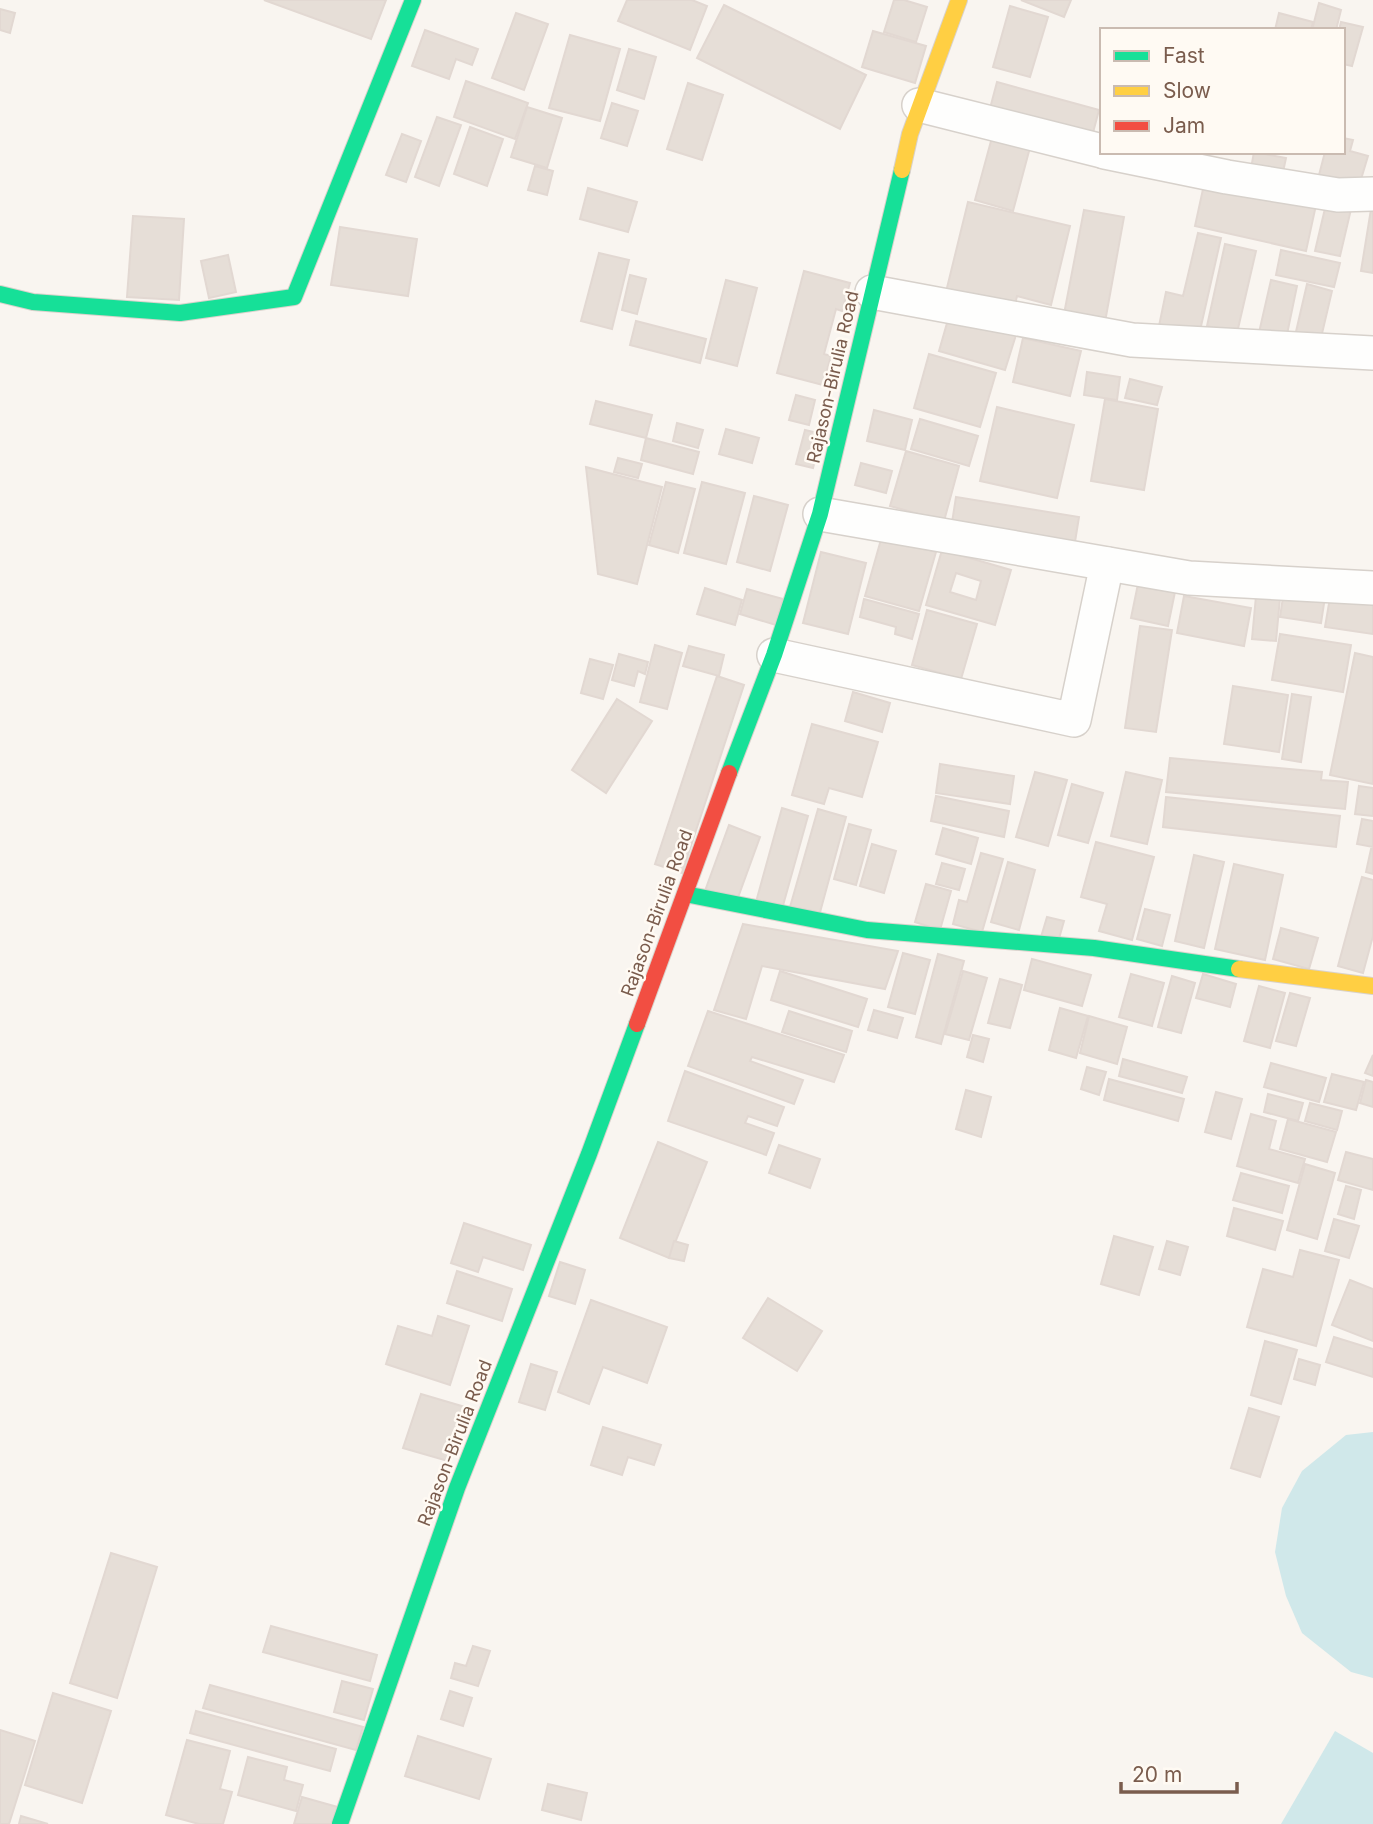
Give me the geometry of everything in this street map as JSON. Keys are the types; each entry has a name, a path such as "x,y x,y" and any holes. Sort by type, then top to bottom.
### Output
{"street":[{"path":"0,294 33,302 180,313 294,297 414,0"},
{"name":"Rajason-Birulia Road","path":"340,1824 457,1488 589,1154 774,655 820,514 910,134 959,0"},
{"path":"919,105 1100,151"},
{"path":"1114,154 1227,177 1338,195 1373,194"},
{"path":"872,292 1132,340 1373,354"},
{"path":"820,514 1189,578 1373,588"},
{"path":"774,655 1074,720 1107,564"},
{"path":"685,894 867,930 1094,948 1373,986"}],"water":[{"path":"1373,1432 1373,1678 1351,1672 1302,1633 1286,1596 1275,1552 1282,1508 1302,1471 1346,1435"},
{"path":"1335,1731 1373,1753 1373,1824 1281,1824"}],"building":[{"path":"264,0 386,0 371,39"},
{"path":"627,0 692,0 707,6 690,50 618,21"},
{"path":"894,0 927,7 916,42 884,32"},
{"path":"1021,0 1071,0 1064,17"},
{"path":"1319,3 1341,10 1336,28 1313,28"},
{"path":"724,5 866,75 840,129 697,58"},
{"path":"1010,6 1048,17 1030,77 993,67"},
{"path":"0,9 15,13 10,33 0,30"},
{"path":"516,13 548,24 524,90 492,78"},
{"path":"1279,13 1313,22 1312,28 1275,28"},
{"path":"1341,22 1363,27 1352,66 1345,64 1345,28 1340,28"},
{"path":"425,30 478,49 472,65 456,59 449,79 412,66"},
{"path":"873,31 926,46 915,83 862,67"},
{"path":"570,35 620,49 600,121 549,108"},
{"path":"629,49 656,57 644,99 617,90"},
{"path":"466,81 528,103 515,139 454,117"},
{"path":"997,82 1099,110 1090,144 988,116"},
{"path":"688,83 723,95 702,160 667,149"},
{"path":"612,103 638,111 627,146 601,138"},
{"path":"527,107 562,118 547,168 511,157"},
{"path":"437,117 461,125 439,186 415,177"},
{"path":"470,127 503,139 487,186 454,174"},
{"path":"994,130 1032,140 1013,211 975,200"},
{"path":"402,134 421,141 406,182 386,175"},
{"path":"1345,138 1353,140 1350,151 1368,156 1359,186 1319,175 1324,154 1345,154"},
{"path":"1254,154 1286,158 1281,181 1250,174"},
{"path":"535,166 553,171 547,195 528,190"},
{"path":"1205,180 1316,205 1306,251 1195,226"},
{"path":"588,188 637,202 628,232 580,219"},
{"path":"1327,200 1352,205 1340,256 1315,251"},
{"path":"968,202 1070,226 1051,305 1017,296 1013,313 945,296"},
{"path":"1373,203 1373,273 1361,271"},
{"path":"1084,210 1124,217 1105,322 1064,314"},
{"path":"133,216 184,219 179,300 127,297"},
{"path":"340,227 417,239 408,296 331,285"},
{"path":"1198,233 1221,238 1199,335 1159,326 1166,292 1183,296"},
{"path":"1225,244 1256,251 1237,333 1207,326"},
{"path":"1281,250 1340,263 1334,287 1276,275"},
{"path":"599,253 629,260 612,329 581,321"},
{"path":"228,255 236,292 209,298 201,261"},
{"path":"804,271 850,283 842,311 836,309 824,354 831,356 823,385 777,373"},
{"path":"630,275 646,279 637,314 622,310"},
{"path":"726,280 757,288 737,366 706,358"},
{"path":"1271,280 1297,286 1285,344 1258,337"},
{"path":"1307,284 1332,291 1320,342 1295,336"},
{"path":"949,316 1016,335 1005,370 939,351"},
{"path":"636,321 706,339 700,363 630,345"},
{"path":"1023,338 1081,351 1070,396 1013,382"},
{"path":"929,354 996,373 980,427 914,408"},
{"path":"1087,372 1120,377 1117,400 1084,395"},
{"path":"1130,379 1162,387 1157,405 1125,398"},
{"path":"796,395 815,400 809,425 789,420"},
{"path":"1105,399 1158,409 1144,490 1091,481"},
{"path":"596,401 652,415 646,438 590,424"},
{"path":"997,407 1074,425 1057,498 980,481"},
{"path":"874,410 912,420 905,450 867,441"},
{"path":"920,419 978,436 969,466 911,449"},
{"path":"677,423 703,430 698,448 673,441"},
{"path":"726,429 759,438 752,463 719,454"},
{"path":"805,430 822,434 813,468 796,464"},
{"path":"646,438 699,452 693,474 641,460"},
{"path":"906,451 959,466 944,521 890,506"},
{"path":"618,458 642,464 638,478 614,472"},
{"path":"861,463 892,471 886,493 855,485"},
{"path":"586,467 662,487 637,584 598,574"},
{"path":"666,482 695,489 678,553 649,545"},
{"path":"702,482 745,493 726,564 684,553"},
{"path":"754,496 788,505 770,571 737,562"},
{"path":"956,497 1079,517 1074,548 951,529"},
{"path":"882,536 936,552 919,611 865,596"},
{"path":"942,550 1011,570 995,625 926,605","holes":["956,573 981,581 976,600 950,592"]},
{"path":"821,552 866,563 848,634 803,623"},
{"path":"1138,584 1175,592 1168,626 1131,618"},
{"path":"1332,586 1373,593 1373,634 1325,627"},
{"path":"705,588 742,600 735,625 697,614"},
{"path":"747,589 783,599 776,625 740,614"},
{"path":"1284,591 1325,597 1321,623 1280,617"},
{"path":"1184,596 1251,608 1244,646 1177,633"},
{"path":"1256,596 1280,598 1276,641 1252,639"},
{"path":"864,599 919,614 912,639 895,634 896,627 860,617"},
{"path":"927,610 977,624 961,679 912,665"},
{"path":"1140,626 1172,630 1156,732 1125,728"},
{"path":"1280,634 1351,645 1343,692 1272,680"},
{"path":"655,645 682,653 667,709 640,702"},
{"path":"689,646 724,655 719,676 683,666"},
{"path":"1355,653 1373,657 1373,784 1330,775"},
{"path":"619,654 648,662 645,674 638,671 634,686 612,680"},
{"path":"590,659 613,665 603,699 581,693"},
{"path":"717,676 744,685 682,873 655,864"},
{"path":"1233,686 1288,695 1279,752 1224,744"},
{"path":"853,692 890,703 882,732 845,721"},
{"path":"1292,694 1311,697 1301,762 1282,759"},
{"path":"617,699 652,721 606,793 572,770"},
{"path":"812,724 878,742 862,797 829,788 824,804 792,795"},
{"path":"1170,758 1322,772 1321,780 1348,782 1345,809 1166,792"},
{"path":"940,764 1014,776 1010,804 936,793"},
{"path":"1035,772 1067,780 1048,846 1016,837"},
{"path":"1126,772 1162,780 1147,844 1111,836"},
{"path":"1072,784 1103,793 1088,843 1058,835"},
{"path":"1359,786 1373,788 1373,816 1355,814"},
{"path":"936,796 1009,811 1004,837 931,821"},
{"path":"1166,797 1340,816 1336,847 1163,827"},
{"path":"782,808 808,816 782,909 756,902"},
{"path":"818,809 846,817 819,916 790,907"},
{"path":"1362,819 1373,821 1373,847 1357,844"},
{"path":"849,824 871,830 856,885 834,879"},
{"path":"729,825 760,837 736,903 705,891"},
{"path":"943,828 978,838 971,864 936,854"},
{"path":"1096,842 1154,857 1132,940 1099,931 1107,904 1081,897"},
{"path":"872,844 896,851 884,893 860,886"},
{"path":"1373,849 1373,874 1366,872"},
{"path":"981,853 1003,859 982,932 953,924 959,900 967,902"},
{"path":"1194,855 1224,862 1204,948 1175,941"},
{"path":"1008,862 1035,870 1019,930 991,922"},
{"path":"942,863 965,869 959,890 936,884"},
{"path":"1234,864 1283,875 1265,960 1215,949"},
{"path":"1362,877 1373,880 1373,936 1363,973 1338,966"},
{"path":"926,884 951,891 940,930 915,922"},
{"path":"1145,909 1170,915 1162,946 1137,939"},
{"path":"1047,917 1064,921 1058,942 1041,937"},
{"path":"743,924 898,951 885,989 762,966 746,1019 714,1010"},
{"path":"1281,928 1318,938 1309,969 1273,959"},
{"path":"903,953 930,960 915,1014 888,1007"},
{"path":"938,954 964,961 941,1044 916,1037"},
{"path":"1032,959 1091,975 1082,1006 1024,990"},
{"path":"780,971 867,999 858,1027 771,1000"},
{"path":"963,971 987,978 969,1040 945,1034"},
{"path":"1131,974 1164,983 1152,1026 1119,1017"},
{"path":"1203,974 1236,984 1230,1007 1196,998"},
{"path":"1172,976 1195,983 1181,1033 1158,1027"},
{"path":"1000,979 1022,985 1010,1028 988,1023"},
{"path":"1259,986 1285,993 1270,1048 1244,1041"},
{"path":"1290,993 1310,998 1296,1046 1276,1041"},
{"path":"1060,1008 1088,1016 1076,1058 1049,1050"},
{"path":"874,1010 903,1018 897,1038 868,1030"},
{"path":"708,1011 844,1055 834,1082 752,1057 750,1061 803,1080 794,1104 688,1066"},
{"path":"789,1011 852,1031 846,1052 782,1032"},
{"path":"1089,1016 1127,1027 1117,1064 1080,1053"},
{"path":"973,1035 989,1039 983,1062 967,1057"},
{"path":"1373,1055 1373,1076 1365,1073"},
{"path":"1123,1059 1187,1077 1182,1093 1119,1076"},
{"path":"1271,1063 1326,1078 1319,1102 1264,1087"},
{"path":"1087,1067 1106,1072 1099,1095 1081,1089"},
{"path":"685,1071 784,1107 777,1126 748,1116 745,1123 774,1133 766,1155 668,1121"},
{"path":"1332,1074 1364,1082 1356,1110 1324,1102"},
{"path":"1109,1079 1184,1099 1178,1121 1104,1100"},
{"path":"1366,1080 1373,1082 1373,1107 1360,1103"},
{"path":"966,1090 991,1097 981,1137 956,1129"},
{"path":"1216,1092 1242,1099 1231,1139 1205,1132"},
{"path":"1268,1094 1303,1103 1298,1121 1264,1112"},
{"path":"1310,1103 1342,1111 1337,1130 1305,1121"},
{"path":"1251,1114 1276,1121 1269,1149 1305,1159 1298,1183 1237,1166"},
{"path":"1288,1119 1336,1132 1327,1162 1280,1149"},
{"path":"658,1142 707,1162 669,1258 620,1238"},
{"path":"779,1145 820,1159 810,1188 769,1173"},
{"path":"1346,1152 1373,1159 1373,1190 1338,1180"},
{"path":"1305,1164 1335,1173 1317,1239 1287,1230"},
{"path":"1241,1173 1289,1186 1282,1213 1233,1200"},
{"path":"1346,1186 1361,1190 1354,1219 1338,1214"},
{"path":"1234,1208 1283,1221 1275,1250 1227,1236"},
{"path":"1334,1219 1359,1226 1349,1258 1325,1251"},
{"path":"464,1223 531,1245 523,1270 483,1257 478,1272 451,1263"},
{"path":"1114,1236 1153,1247 1139,1295 1101,1284"},
{"path":"674,1241 688,1245 684,1261 669,1258"},
{"path":"1167,1241 1188,1247 1180,1275 1159,1269"},
{"path":"1300,1250 1339,1260 1316,1346 1247,1327 1263,1269 1293,1277"},
{"path":"560,1262 585,1270 575,1304 549,1296"},
{"path":"457,1271 512,1289 502,1321 447,1303"},
{"path":"1350,1280 1373,1289 1373,1341 1332,1325"},
{"path":"768,1298 822,1331 797,1371 743,1338"},
{"path":"591,1300 667,1327 647,1383 603,1367 589,1404 558,1392"},
{"path":"438,1316 469,1326 450,1385 386,1364 398,1326 432,1336"},
{"path":"1334,1337 1373,1349 1373,1377 1326,1362"},
{"path":"1265,1341 1297,1350 1281,1404 1251,1395"},
{"path":"1299,1359 1320,1365 1315,1385 1294,1379"},
{"path":"531,1364 557,1372 545,1410 519,1402"},
{"path":"421,1394 465,1407 448,1461 403,1448"},
{"path":"1249,1408 1279,1417 1260,1477 1231,1468"},
{"path":"603,1427 661,1445 654,1465 628,1457 622,1475 591,1465"},
{"path":"111,1553 157,1567 117,1698 70,1683"},
{"path":"271,1626 377,1655 370,1681 263,1652"},
{"path":"473,1646 490,1651 478,1686 451,1678 455,1663 466,1666"},
{"path":"342,1681 373,1689 364,1720 334,1712"},
{"path":"210,1685 363,1727 356,1750 203,1708"},
{"path":"450,1691 472,1698 463,1726 441,1719"},
{"path":"53,1693 111,1711 82,1803 25,1785"},
{"path":"196,1711 336,1749 330,1771 190,1733"},
{"path":"0,1730 35,1741 9,1824 0,1824"},
{"path":"418,1736 491,1759 479,1799 405,1776"},
{"path":"187,1740 230,1751 220,1789 232,1792 223,1824 199,1824 166,1815"},
{"path":"248,1757 287,1767 284,1780 303,1785 296,1811 238,1795"},
{"path":"548,1784 587,1793 581,1820 542,1810"},
{"path":"302,1797 341,1808 335,1824 294,1824"},
{"path":"21,1816 48,1824 19,1824"}],"traffic: fast":[{"path":"0,294 33,302 180,313 294,297 413,0"},
{"path":"729,773 774,655 820,514 902,170"},
{"path":"685,894 867,930 1094,948 1239,969"},
{"path":"340,1824 457,1488 589,1154 637,1024"}],"traffic: slow":[{"path":"902,170 910,134 959,0"},
{"path":"1239,969 1373,986"}],"traffic: jam":[{"path":"637,1024 729,773"}]}
